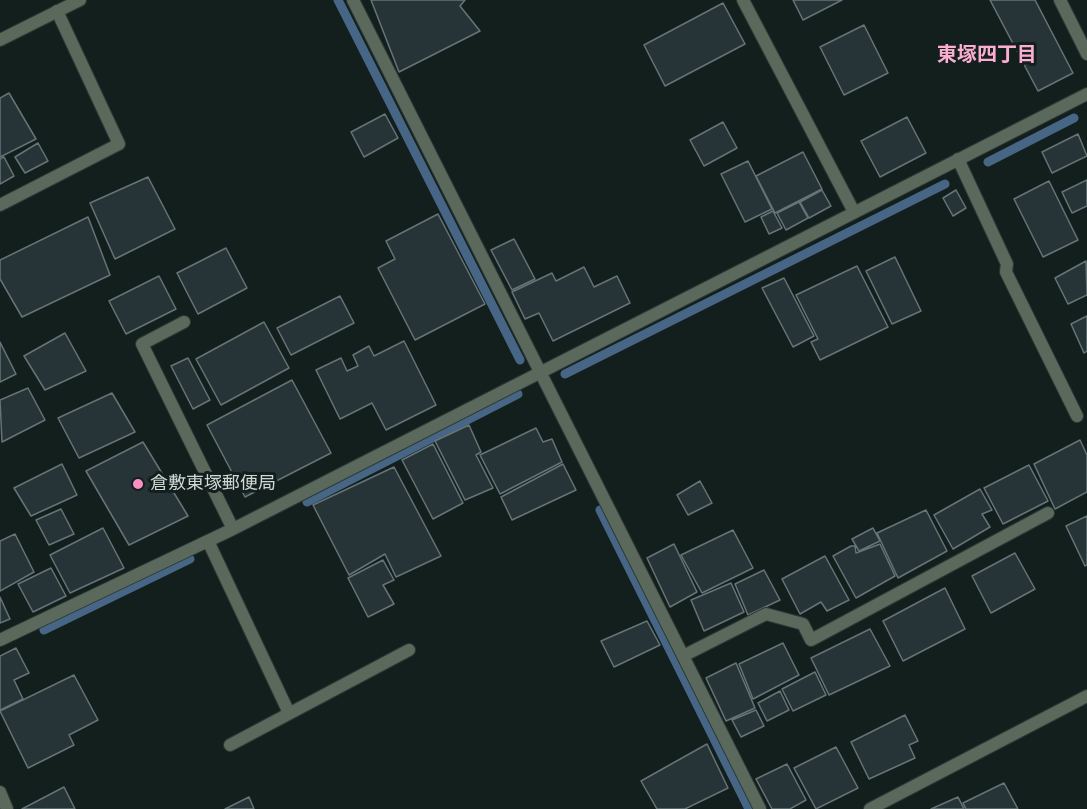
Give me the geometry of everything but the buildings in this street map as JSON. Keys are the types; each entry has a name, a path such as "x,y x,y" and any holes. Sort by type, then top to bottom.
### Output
{"street":[{"path":"0,40 80,0"},
{"path":"353,0 760,809"},
{"path":"743,0 854,212"},
{"path":"1060,0 1087,54"},
{"path":"0,205 119,144 57,11"},
{"path":"0,640 233,529 1084,96 1087,110"},
{"path":"958,159 1007,264 1006,272 1077,416"},
{"path":"183,322 142,344 233,529"},
{"path":"683,656 766,614 803,624 811,640 1048,513"},
{"path":"208,541 289,713"},
{"path":"230,745 409,650"},
{"path":"870,809 1087,696"},
{"path":"0,792 8,809"}],"waterway":[{"path":"338,0 520,360"},
{"path":"988,162 1074,118"},
{"path":"565,374 945,184"},
{"path":"307,502 518,394"},
{"path":"600,510 749,809"},
{"path":"44,630 190,559"}],"place":[{"name":"倉敷東塚郵便局","path":"138,484"}],"district":[{"name":"東塚四丁目","path":"987,55"}]}
